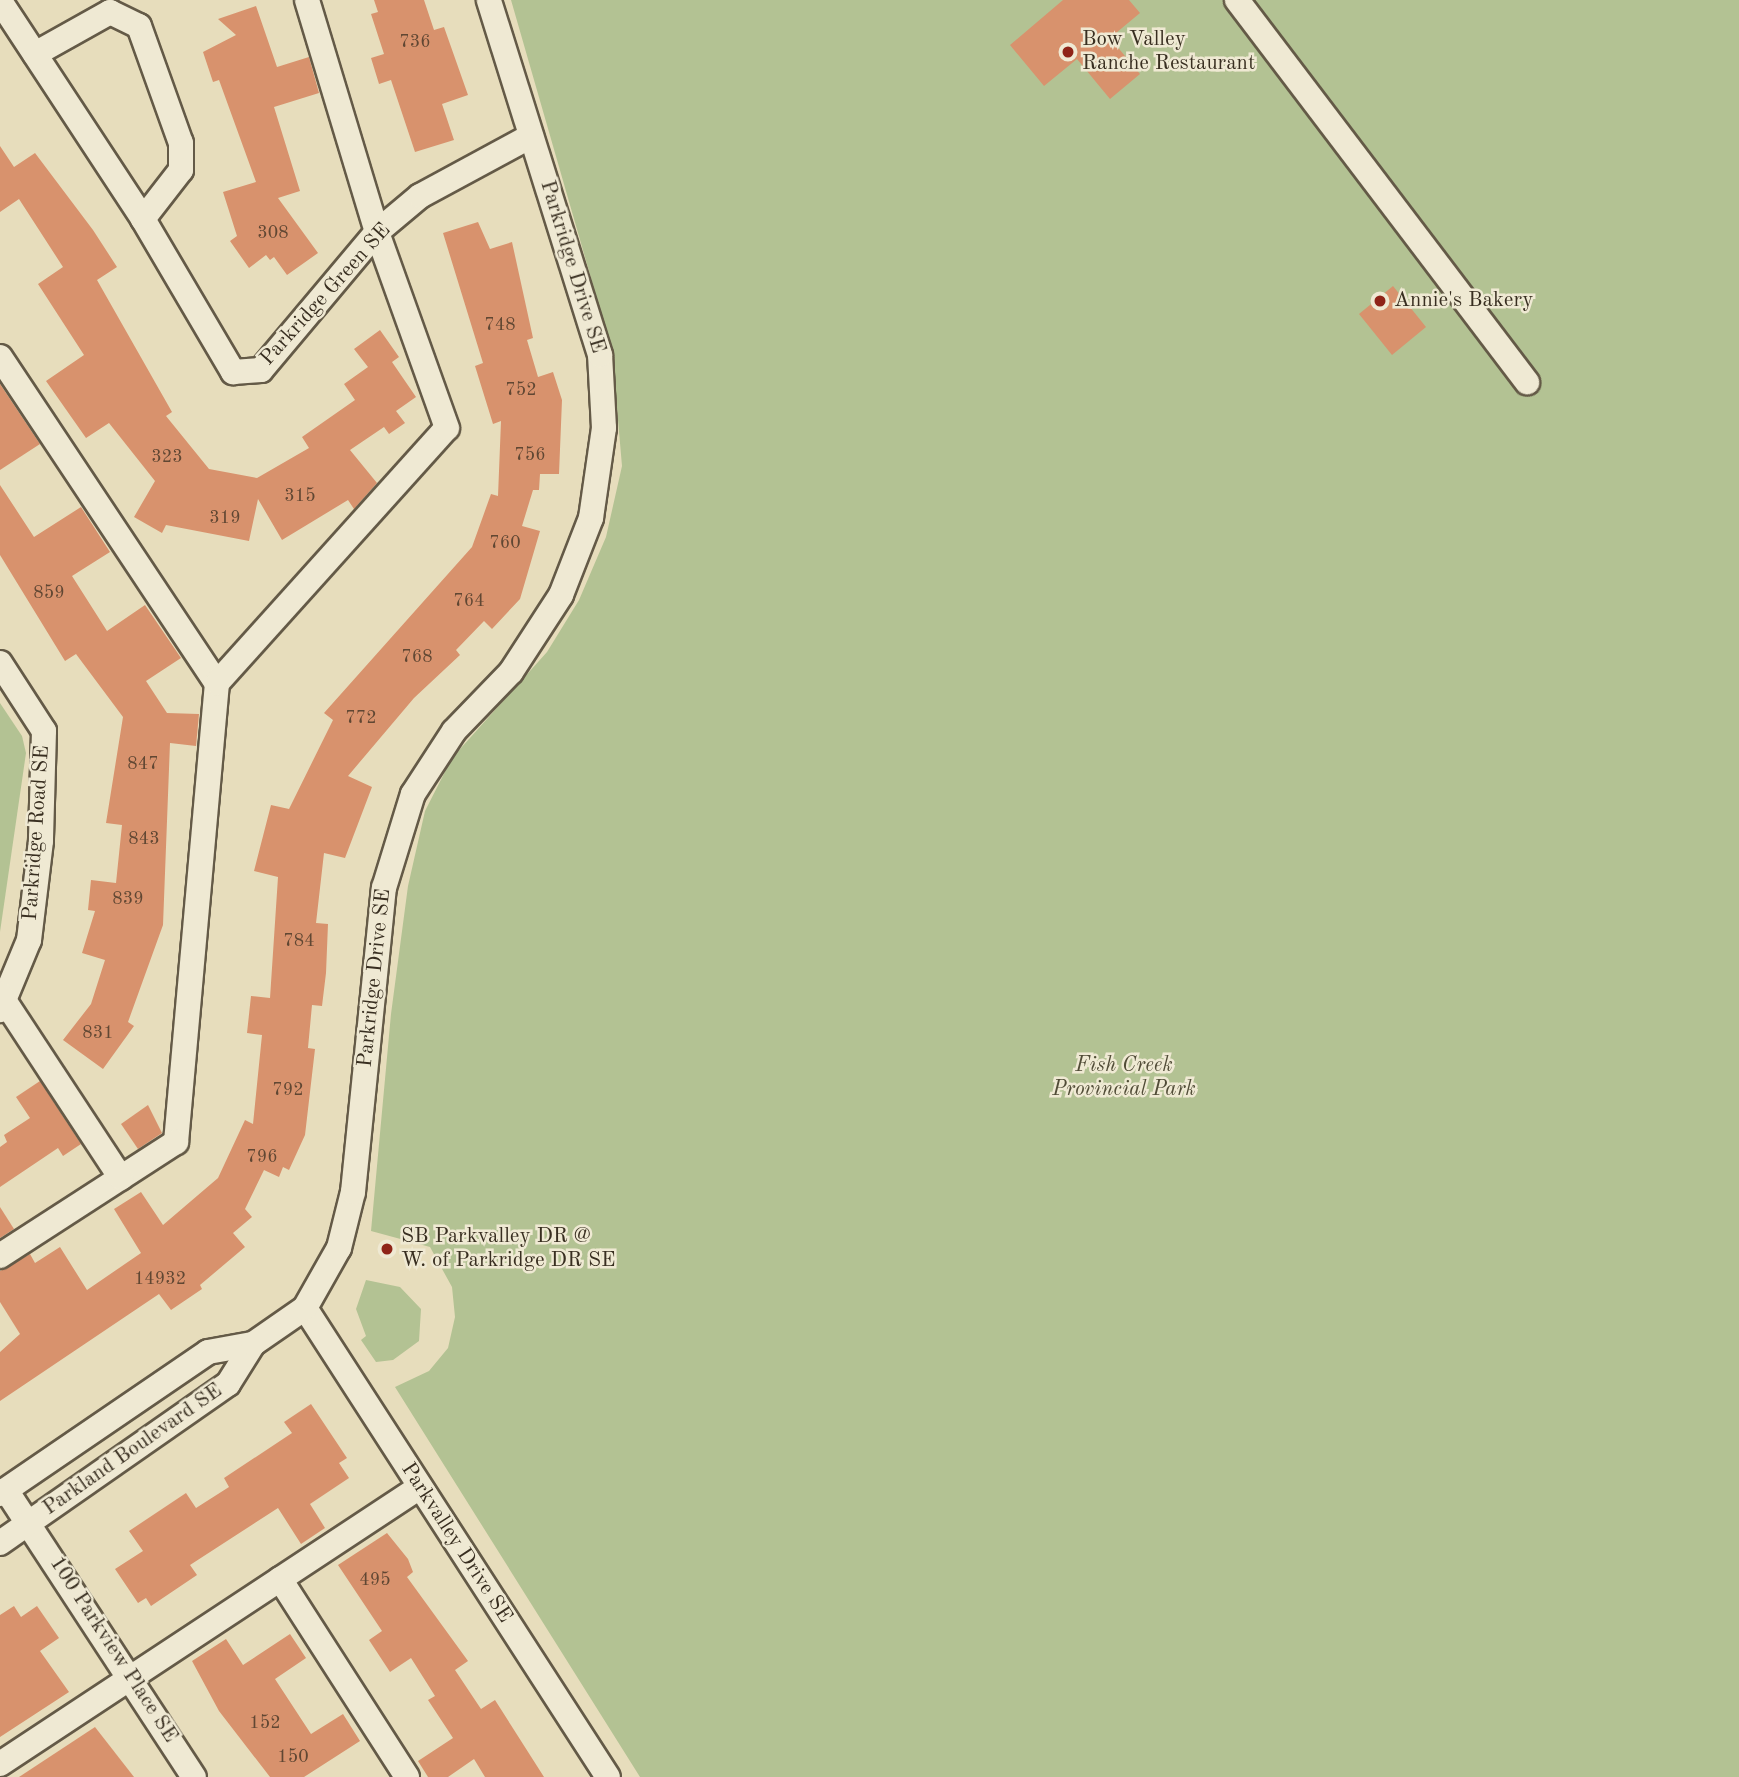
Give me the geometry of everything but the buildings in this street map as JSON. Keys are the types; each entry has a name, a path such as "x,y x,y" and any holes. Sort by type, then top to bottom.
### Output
{"street":[{"path":"0,1256 176,1142 217,682 447,428 377,232 307,0"},
{"name":"Parkridge Drive SE","path":"305,1308 339,1248 353,1192 384,887 413,794 454,731 511,671 561,595 591,518 604,428 600,355 489,0"},
{"path":"1237,0 1527,382"},
{"name":"Parkridge Green SE","path":"0,1 143,219 233,372 261,370 377,232 420,196 531,136"},
{"path":"35,54 110,12 139,26 181,156 181,170 143,219"},
{"path":"0,357 217,682"},
{"name":"Parkridge Road SE","path":"0,663 44,731 41,841 29,940 2,1002"},
{"path":"2,1002 121,1178"},
{"name":"Parkland Boulevard SE","path":"0,1543 228,1384 253,1344 305,1308"},
{"name":"Parkvalley Drive SE","path":"305,1308 608,1777"},
{"name":"Parkland Boulevard SE","path":"3,1492 208,1352 253,1344"},
{"path":"0,1763 420,1487"},
{"name":"100 Parkview Place SE","path":"3,1492 29,1524 132,1678 194,1777"},
{"path":"280,1579 407,1777"}],"green space":[{"name":"Fish Creek Provincial Park","path":"511,0 1739,0 1739,1777 640,1777 395,1387 429,1371 448,1348 455,1317 452,1287 430,1247 371,1231 391,1014 408,886 425,811 452,758 547,652 579,600 606,537 622,466 612,351"},
{"path":"0,703 22,736 26,753 0,932"},
{"path":"366,1280 400,1287 421,1309 419,1341 393,1360 376,1362 361,1340 366,1336 356,1309"}],"place":[{"name":"Bow Valley Ranche Restaurant","path":"1068,52"},
{"name":"Annie's Bakery","path":"1380,301"},
{"name":"SB Parkvalley DR @ W. of Parkridge DR SE","path":"387,1249"}]}
